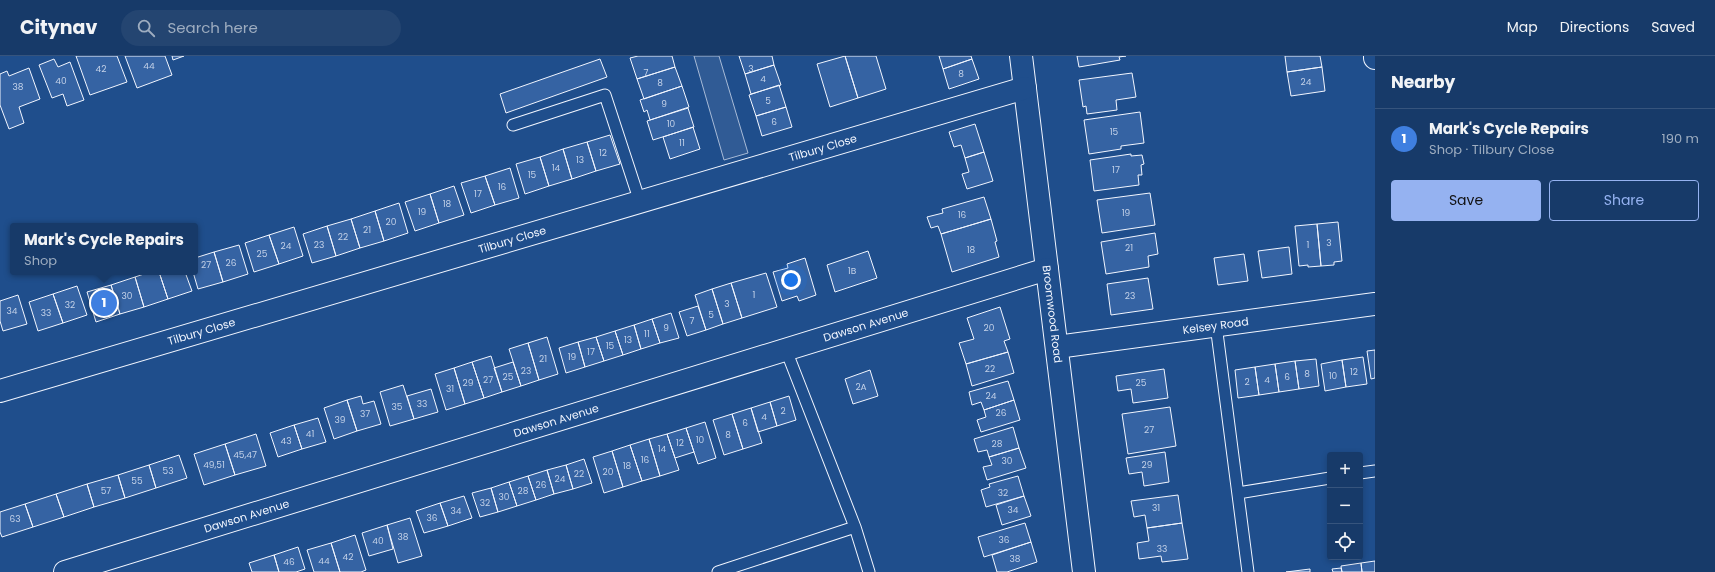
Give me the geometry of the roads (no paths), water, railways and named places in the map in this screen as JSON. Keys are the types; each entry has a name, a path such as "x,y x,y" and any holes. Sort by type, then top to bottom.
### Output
{"street":[{"name":"Broomwood Road","path":"1021,56 1084,572"},
{"name":"Tilbury Close","path":"0,391 1025,88"},
{"name":"Dawson Avenue","path":"64,572 1047,269"},
{"name":"Kelsey Road","path":"1057,346 1375,304"}],"lane":[{"path":"513,125 605,95 640,202"},
{"path":"1216,325 1248,572"},
{"path":"786,350 855,528 869,572"},
{"path":"1363,473 1375,471"},
{"path":"1238,493 1327,478"},
{"path":"718,572 855,528"}],"place":[{"name":"Mark's Cycle Repairs","path":"104,303"}]}
